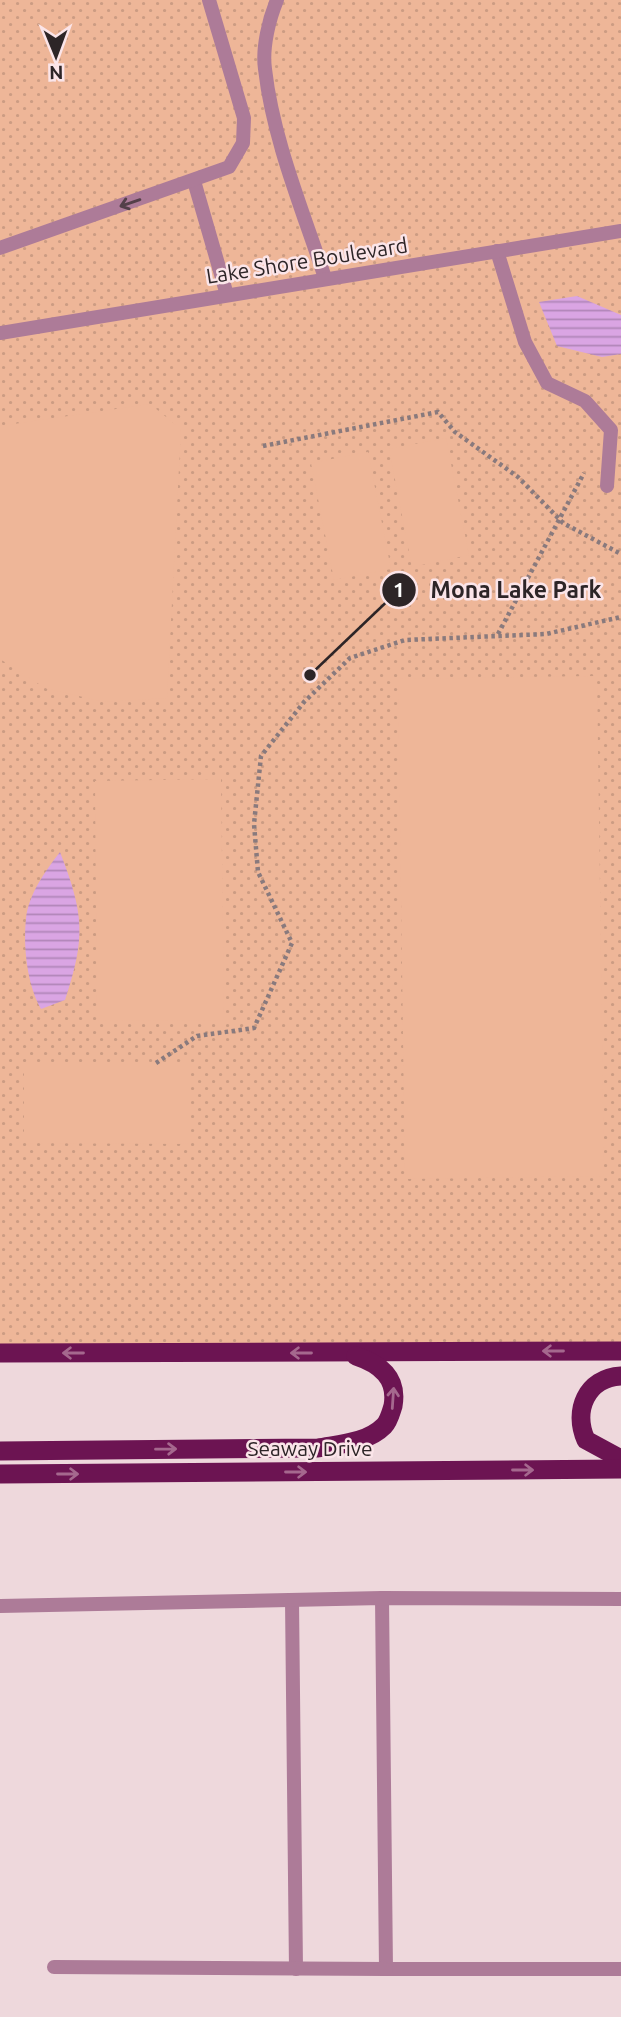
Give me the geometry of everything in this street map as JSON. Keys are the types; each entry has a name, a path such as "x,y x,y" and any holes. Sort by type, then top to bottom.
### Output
{"highway":[{"path":"0,1353 621,1351"},
{"path":"0,1451 318,1448 360,1440 385,1425 394,1397 393,1382 375,1362 346,1353"},
{"path":"621,1376 611,1377 597,1384 585,1397 579,1415 586,1440 621,1459"},
{"name":"Seaway Drive","path":"0,1474 621,1469"}],"street":[{"path":"0,248 229,167 243,143 244,118 209,0"},
{"path":"277,0 271,15 264,67 280,138 325,278"},
{"path":"194,181 227,295"},
{"name":"Lake Shore Boulevard","path":"0,333 621,231"},
{"path":"497,251 525,342 547,383 585,401 611,430 607,486"},
{"path":"0,1606 382,1598 621,1599"},
{"path":"382,1598 386,1969"},
{"path":"292,1600 296,1969"},
{"path":"54,1967 621,1969"}],"path":[{"path":"263,446 438,412 455,432 519,477 559,520 621,554"},
{"path":"498,634 587,467"},
{"path":"156,1063 197,1036 254,1028 292,943 258,872 254,824 261,756 304,702 350,658 405,640 546,634 621,617"}],"shaded area":[{"path":"0,0 621,0 621,1351 0,1353"},
{"path":"577,296 621,315 621,354 602,357 557,346 539,302"},
{"path":"150,404 181,429 167,698 104,702 45,688 0,659 0,426"},
{"path":"446,438 469,555 412,567 389,449"},
{"path":"368,452 391,569 334,580 311,463"},
{"path":"597,676 604,1176 405,1179 398,679"},
{"path":"221,779 224,1020 97,1021 95,781"},
{"path":"60,852 78,909 79,942 65,1000 41,1009 32,989 27,965 27,910 34,892"},
{"path":"24,1063 190,1063 190,1144 24,1143"}],"place":[{"name":"Mona Lake Park","path":"310,675"}]}
